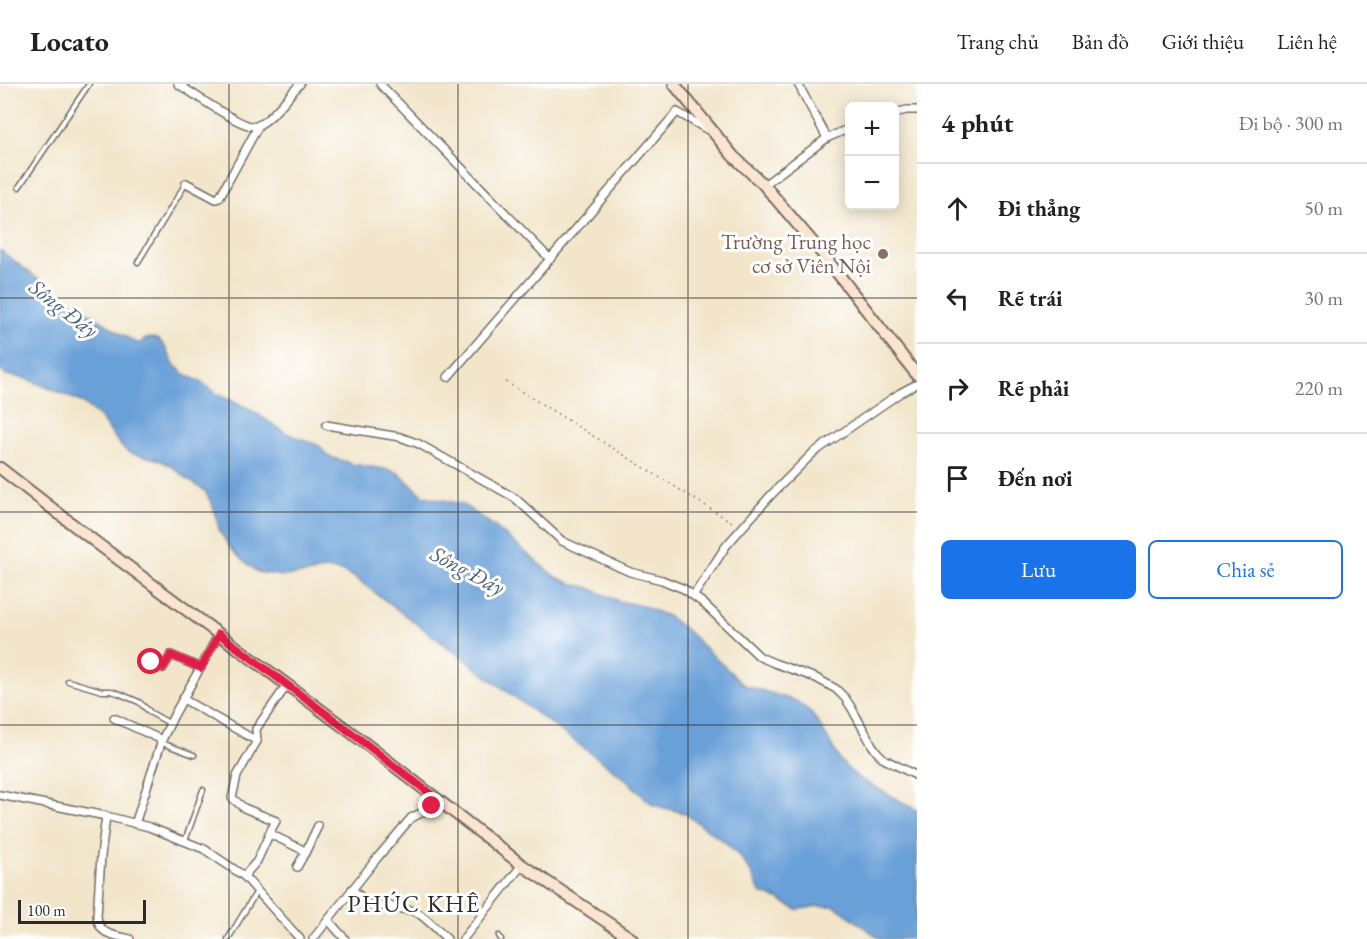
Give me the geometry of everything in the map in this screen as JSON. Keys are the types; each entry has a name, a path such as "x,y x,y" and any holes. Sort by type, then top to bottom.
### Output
{"street":[{"path":"178,84 244,125 251,127 259,125"},
{"path":"186,183 216,199 219,198 259,125 300,84"},
{"path":"380,84 550,259"},
{"path":"674,84 732,156 764,185 914,362 917,375"},
{"path":"798,84 827,138"},
{"path":"899,112 917,110"},
{"path":"448,377 677,112 715,134"},
{"path":"764,185 827,138 845,130"},
{"path":"694,595 726,546 771,495 813,453 891,399 917,384"},
{"path":"326,425 400,437 419,444 515,498 562,541 630,572 675,585 694,595 760,657 816,678 836,689 851,707 877,752 884,759 917,776"},
{"path":"0,468 522,865 632,939"},
{"path":"135,824 162,741 219,634"},
{"path":"151,662 163,668 171,655 201,668"},
{"path":"244,876 257,861 276,821 244,808 232,798 237,776 257,741 256,729 288,685"},
{"path":"183,699 257,741"},
{"path":"114,718 162,741"},
{"path":"0,795 149,827 204,849 244,876 300,939"},
{"path":"313,939 411,818 427,810 437,799"},
{"path":"106,816 97,919 101,928 113,937 130,939"},
{"path":"297,867 318,826"},
{"path":"270,834 305,853"},
{"path":"463,939 522,865"},
{"path":"352,889 374,909 387,904 394,909 414,911 447,939"},
{"path":"328,920 345,939"}],"lane":[{"path":"19,187 89,84"},
{"path":"138,262 186,183"},
{"path":"68,681 118,693 139,702 151,713 170,724"},
{"path":"162,741 194,755"},
{"path":"185,842 203,790"},
{"path":"228,939 258,890"}],"path":[{"path":"506,382 742,528"}],"water":[{"name":"Sông Đáy","path":"0,250 54,291 134,342 140,343 153,338 159,340 174,365 219,395 248,408 286,433 320,446 327,456 353,464 390,470 398,473 424,496 462,504 494,526 554,576 618,601 643,606 667,616 685,629 744,685 796,701 808,710 847,768 862,780 917,810 917,939 880,939 834,906 797,910 778,899 760,893 752,874 742,859 726,843 684,813 654,805 611,768 354,577 341,571 324,569 283,576 258,572 243,561 231,549 220,532 213,506 205,491 170,465 157,459 129,453 101,419 81,402 24,378 6,375 0,370"}],"place":[{"name":"Trường Trung học cơ sở Viên Nội","path":"883,254"}],"district":[{"name":"PHÚC KHÊ","path":"414,904"}],"route":[{"path":"151,662 163,668 171,655 201,668 219,634 437,799 432,806"}]}
